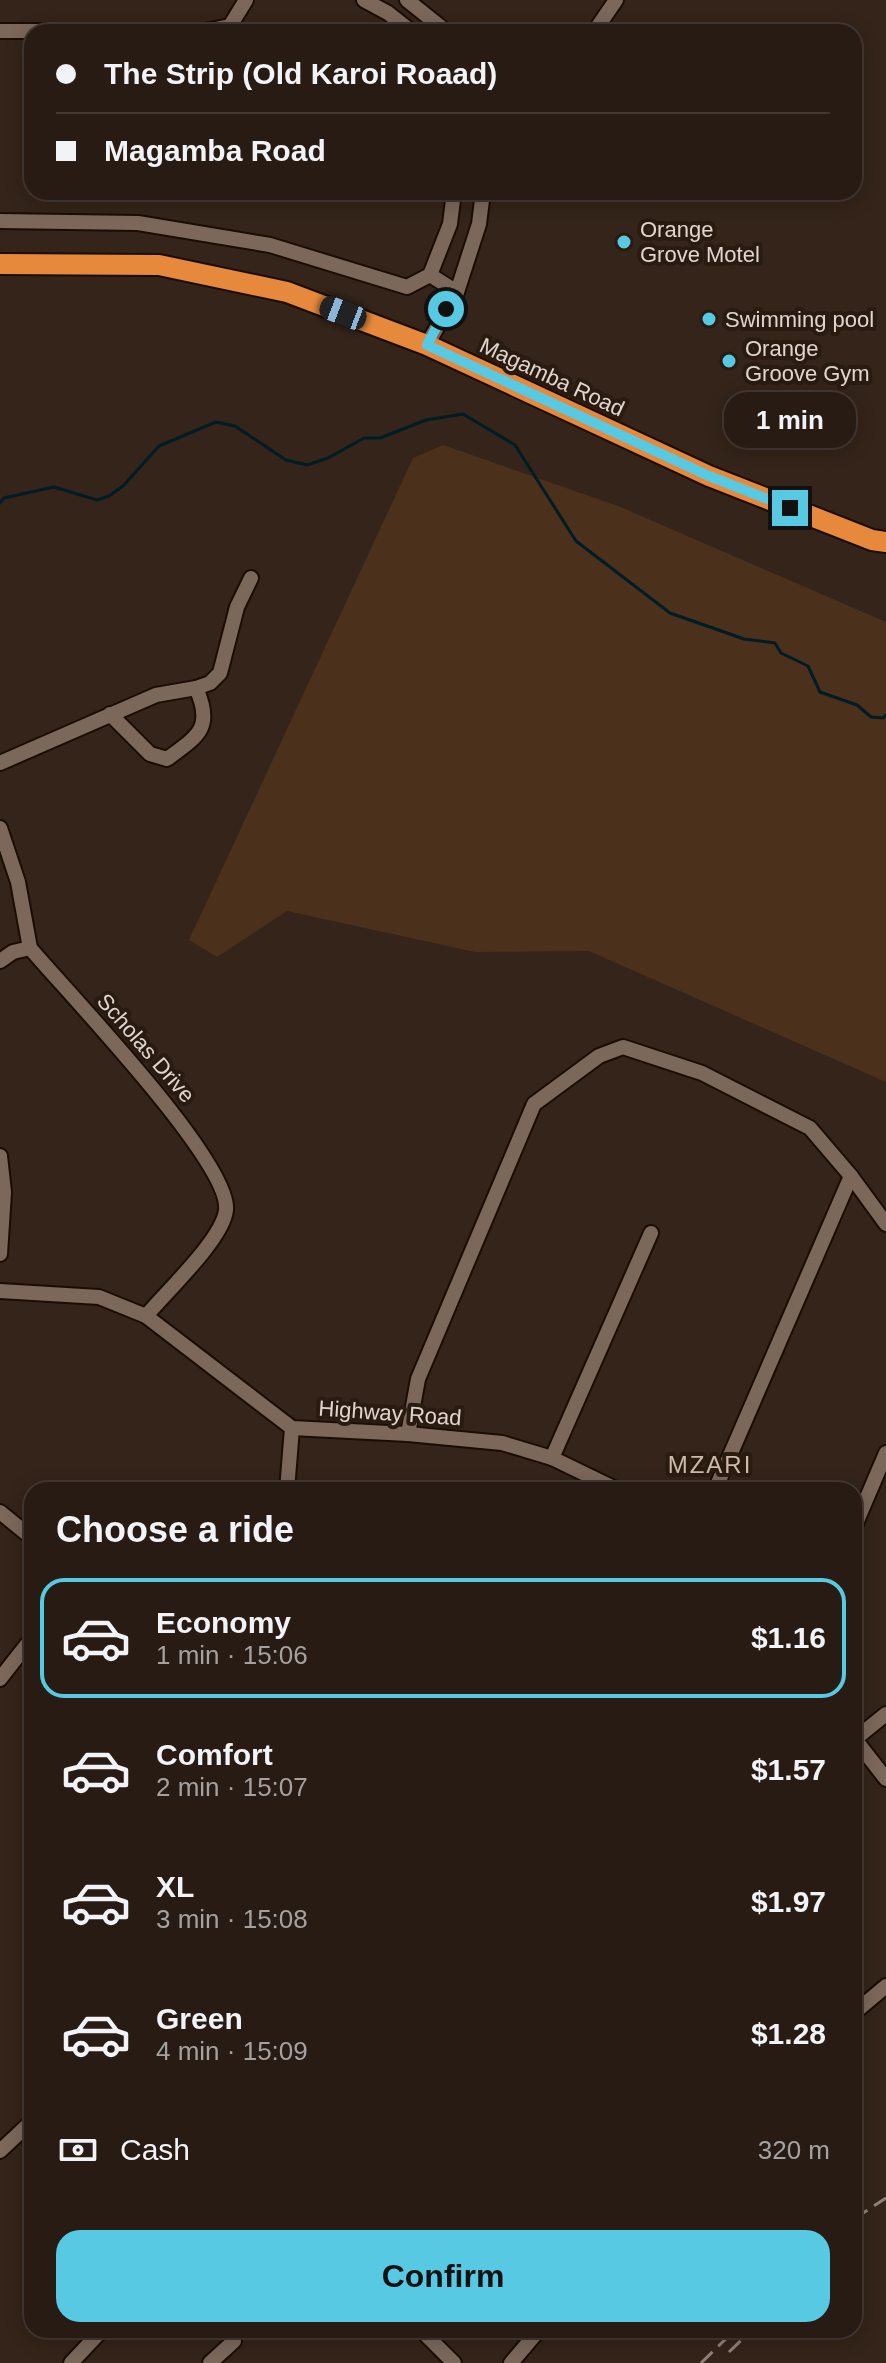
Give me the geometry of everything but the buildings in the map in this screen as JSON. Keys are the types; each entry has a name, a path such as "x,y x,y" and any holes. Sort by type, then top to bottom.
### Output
{"highway":[{"name":"Magamba Road","path":"0,264 159,265 287,292 427,345 709,476 872,540 886,542"}],"street":[{"path":"231,24 246,0"},
{"path":"364,0 402,24"},
{"path":"407,0 437,24"},
{"path":"600,24 616,0"},
{"path":"0,31 24,31"},
{"path":"0,221 138,223 270,245 407,287 430,275 450,224 453,200"},
{"path":"427,345 457,292 479,224 482,200"},
{"path":"430,275 457,292"},
{"path":"0,763 156,695 210,683 220,673 237,607 251,578"},
{"path":"110,714 150,754 167,759 198,736 205,709 196,688"},
{"path":"0,828 18,882 30,948 13,952 0,961"},
{"name":"Scholas Drive","path":"30,948 187,1129 221,1183 226,1209 218,1233 146,1316"},
{"path":"408,1434 418,1379 534,1104 599,1056 623,1047 702,1073 810,1128 886,1224"},
{"path":"0,1156 4,1192 0,1254"},
{"path":"718,1482 851,1176"},
{"path":"552,1458 651,1233"},
{"name":"Highway Road","path":"0,1291 99,1297 146,1316 292,1428 502,1443 552,1458 602,1482"},
{"path":"288,1482 292,1428"},
{"path":"862,1509 886,1453"},
{"path":"0,1512 24,1532"},
{"path":"0,1679 24,1648"},
{"path":"862,1733 886,1714"},
{"path":"862,1749 886,1779"},
{"path":"862,2006 886,1986"},
{"path":"0,2151 24,2128"},
{"path":"72,2363 95,2338"},
{"path":"429,2338 454,2363"},
{"path":"511,2363 532,2338"},
{"path":"210,2363 234,2341"}],"shaded area":[{"path":"443,445 618,506 886,622 886,1082 589,951 475,952 287,911 217,957 189,940 413,458"}],"waterway":[{"path":"0,503 4,498 54,487 97,500 109,496 123,486 159,446 216,422 235,426 286,460 307,465 328,458 364,438 380,438 426,420 463,414 515,445 576,541 670,613 744,639 775,643 781,653 808,666 820,692 857,705 871,717 883,718 886,715"}],"railway":[{"path":"862,2214 886,2198"},
{"path":"701,2363 727,2338"},
{"path":"729,2352 744,2338"}],"place":[{"name":"Orange Grove Motel","path":"624,242"},
{"name":"Swimming pool","path":"709,319"},
{"name":"Orange Groove Gym","path":"729,361"}],"district":[{"name":"MZARI","path":"710,1464"}],"route":[{"path":"446,309 427,345 709,476 790,508"}]}
